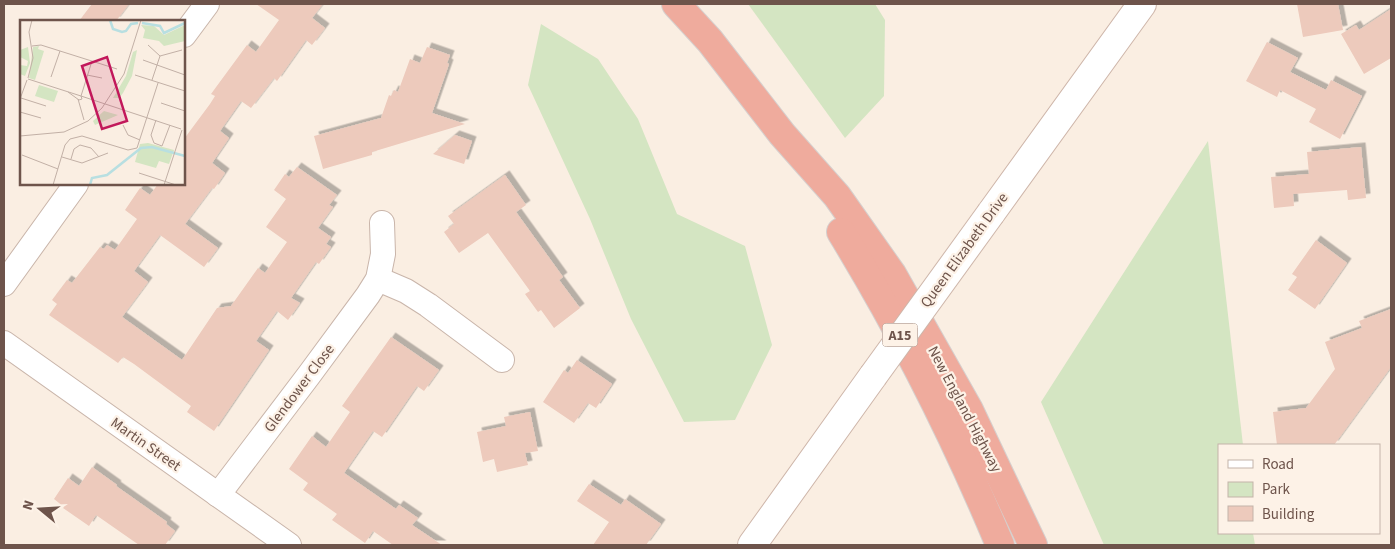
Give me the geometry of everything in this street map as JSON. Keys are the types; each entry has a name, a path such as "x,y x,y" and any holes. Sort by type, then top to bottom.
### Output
{"highway":[{"name":"New England Highway","path":"676,4 710,42 782,134 837,196 892,274 969,410 1033,545"},
{"name":"New England Highway","path":"782,134 867,274 931,392 1000,545"}],"street":[{"path":"185,35 207,4"},
{"name":"Queen Elizabeth Drive","path":"752,545 1142,4"},
{"path":"4,284 75,185"},
{"name":"Glendower Close","path":"218,495 309,375 378,279 383,254 382,223"},
{"path":"378,279 406,291 428,305 502,360"},
{"name":"Martin Street","path":"4,343 289,545"}],"green space":[{"path":"748,4 875,4 885,20 884,96 845,138"},
{"path":"541,24 598,59 638,119 677,214 745,246 772,345 735,420 684,422 631,319 590,219 528,85"},
{"path":"1208,141 1243,444 1218,444 1218,534 1253,534 1255,545 1104,545 1041,402"}],"building":[{"path":"92,4 129,4 117,20 80,20"},
{"path":"256,4 323,4 312,18 325,28 312,45 306,40 277,81 274,78 251,108 241,101 220,131 229,138 212,163 225,173 185,224 218,248 204,267 160,235 134,271 148,282 122,317 182,360 217,308 231,306 258,268 265,273 287,242 266,227 286,199 274,190 285,174 289,177 297,167 337,195 329,205 333,207 318,228 331,237 326,244 331,247 319,264 316,262 291,298 300,303 288,320 277,311 256,341 269,350 214,431 187,412 191,406 134,364 123,357 118,363 49,315 57,304 52,300 67,280 72,283 100,247 104,249 107,245 115,250 137,219 125,210 140,188 150,195 157,185 185,185 185,138 215,96 211,94 247,45 256,52 279,20"},
{"path":"1297,4 1338,4 1343,30 1303,37"},
{"path":"1391,9 1391,58 1364,74 1341,34 1356,25 1359,30"},
{"path":"1267,42 1298,58 1290,72 1326,90 1331,80 1362,96 1340,139 1309,122 1316,109 1280,90 1277,97 1246,81"},
{"path":"427,47 450,55 447,63 449,64 432,113 465,124 323,169 314,136 381,118 389,95 391,96 394,90 398,92 410,59 420,63"},
{"path":"455,135 472,141 464,164 433,154"},
{"path":"1361,147 1366,198 1348,200 1347,190 1293,194 1294,206 1274,208 1271,177 1309,174 1307,152"},
{"path":"505,175 526,205 516,212 563,277 559,280 580,308 554,328 541,310 538,312 525,294 530,291 488,233 459,253 444,232 454,224 448,216"},
{"path":"1316,240 1347,263 1315,309 1288,290 1297,277 1292,274"},
{"path":"1391,309 1391,367 1335,444 1277,444 1273,412 1306,408 1335,369 1325,342 1362,328 1359,321"},
{"path":"391,337 439,370 424,391 417,386 382,437 373,431 344,473 396,509 399,505 418,518 412,525 442,545 393,545 373,531 365,543 332,520 337,514 303,490 308,483 289,469 312,436 326,447 350,412 342,406"},
{"path":"577,360 612,384 596,408 588,403 574,423 543,402 564,370 568,373"},
{"path":"530,412 538,451 525,453 528,465 497,472 494,459 483,462 477,432 506,426 504,417"},
{"path":"92,467 167,522 166,524 175,531 165,545 139,545 96,515 89,526 63,508 54,499 68,478 79,486"},
{"path":"589,484 621,505 625,499 661,524 646,545 593,545 609,522 577,501"}]}
